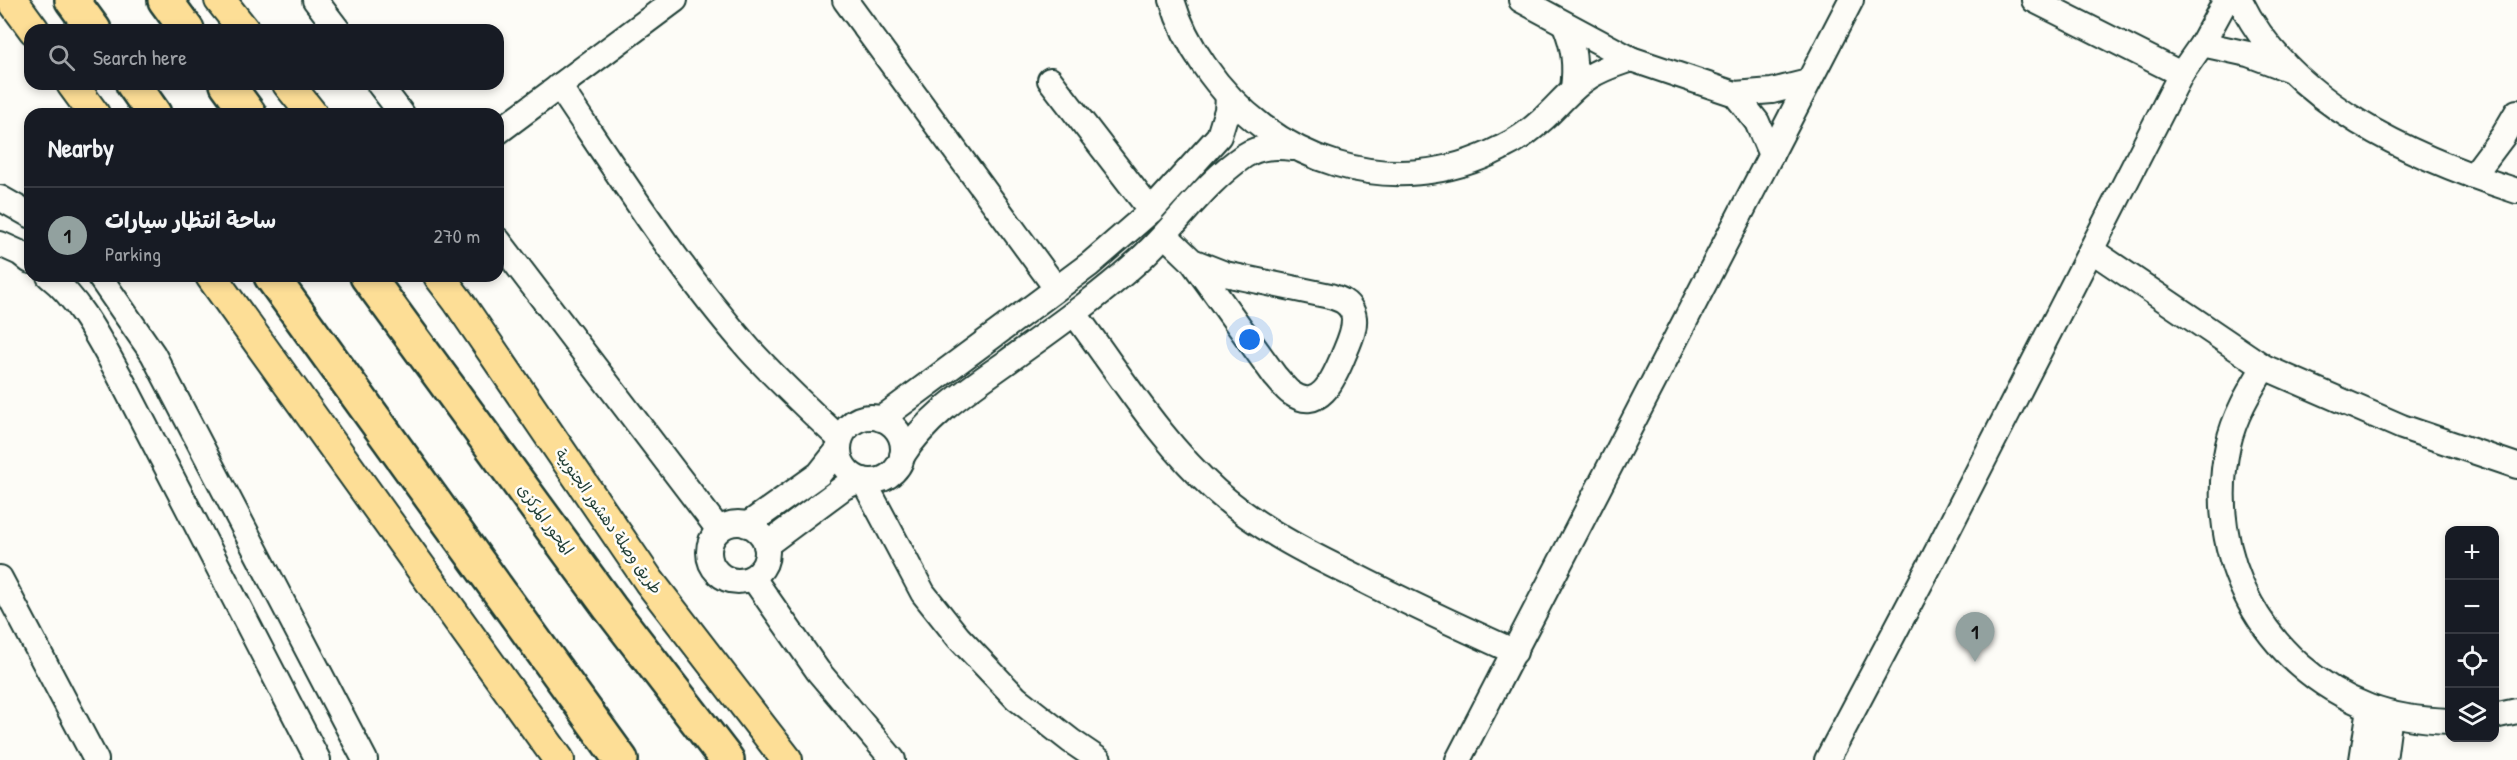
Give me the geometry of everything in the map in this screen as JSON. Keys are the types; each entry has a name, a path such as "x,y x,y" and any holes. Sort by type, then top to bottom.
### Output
{"highway":[{"path":"72,0 90,24"},
{"path":"165,0 183,24"},
{"path":"137,90 150,108"},
{"path":"231,90 245,108"},
{"path":"275,282 621,760"},
{"name":"المحور المركزى","path":"372,282 610,608 727,760"}],"main road":[{"path":"12,0 30,24"},
{"path":"220,0 239,24"},
{"path":"76,90 90,108"},
{"path":"293,90 307,108"},
{"path":"215,282 559,760"},
{"name":"طريق وصلة دهشور الجنوبية","path":"444,282 649,581 787,760"}],"street":[{"path":"315,0 333,24"},
{"path":"504,127 675,0"},
{"path":"845,0 1056,288"},
{"path":"1172,0 1189,44 1228,97 1247,117 1294,148 1334,164 1366,171 1398,173 1449,167 1500,149 1525,134 1590,76 1631,59"},
{"path":"1521,0 1631,59 1735,94 1772,91 1808,82"},
{"path":"1458,760 1851,0"},
{"path":"2034,0 2181,75"},
{"path":"1827,760 1930,566 2181,75 2202,44 2226,0"},
{"path":"2240,0 2259,30 2293,71 2329,101 2381,135 2415,153 2473,176 2517,190"},
{"path":"1564,25 1573,45 1575,67 1573,89"},
{"path":"2202,44 2248,54 2293,71"},
{"path":"1050,80 1151,211"},
{"path":"558,86 636,200 713,305 748,348 839,444 845,468 862,480 923,593 958,637 1016,698 1099,760"},
{"path":"384,90 397,108"},
{"path":"1735,94 1757,122 1771,154"},
{"path":"881,419 1098,258 1151,211 1219,136 1226,117 1228,97"},
{"path":"2473,176 2503,136 2517,112"},
{"path":"902,456 920,432 945,406 1116,281 1165,235 1206,190 1246,154 1261,148 1278,146 1294,148"},
{"path":"0,198 24,212"},
{"path":"1165,235 1192,261 1275,376 1291,394 1306,399 1322,395 1332,382 1354,324 1353,312 1345,301 1225,274 1192,261"},
{"path":"0,244 24,256"},
{"path":"504,248 719,530"},
{"path":"2091,250 2264,366 2352,407 2402,427 2517,466"},
{"path":"56,282 95,333 119,375 318,760"},
{"path":"103,282 153,354 365,760"},
{"path":"1074,313 1173,447 1215,490 1244,514 1293,546 1420,609 1515,652"},
{"path":"2264,366 2242,403 2229,443 2223,476 2222,509 2227,546 2238,581 2251,606 2277,644 2318,681 2380,711 2422,720 2445,721"},
{"path":"747,525 819,474 839,444 845,430 861,418 881,419 897,429 903,447 902,456 899,465 884,479 862,480 844,487 766,545"},
{"path":"732,524 747,525 759,532 766,545 766,560 759,573 753,578 737,582 729,580 722,577 711,566 708,550 710,542 719,530 732,524"},
{"path":"0,578 96,760"},
{"path":"753,578 818,671 893,760"},
{"path":"2362,760 2380,711"},
{"path":"2380,711 2384,760"},
{"path":"2499,715 2517,711"}],"place":[{"name":"ساحة انتظار سيارات","path":"1975,662"}]}
